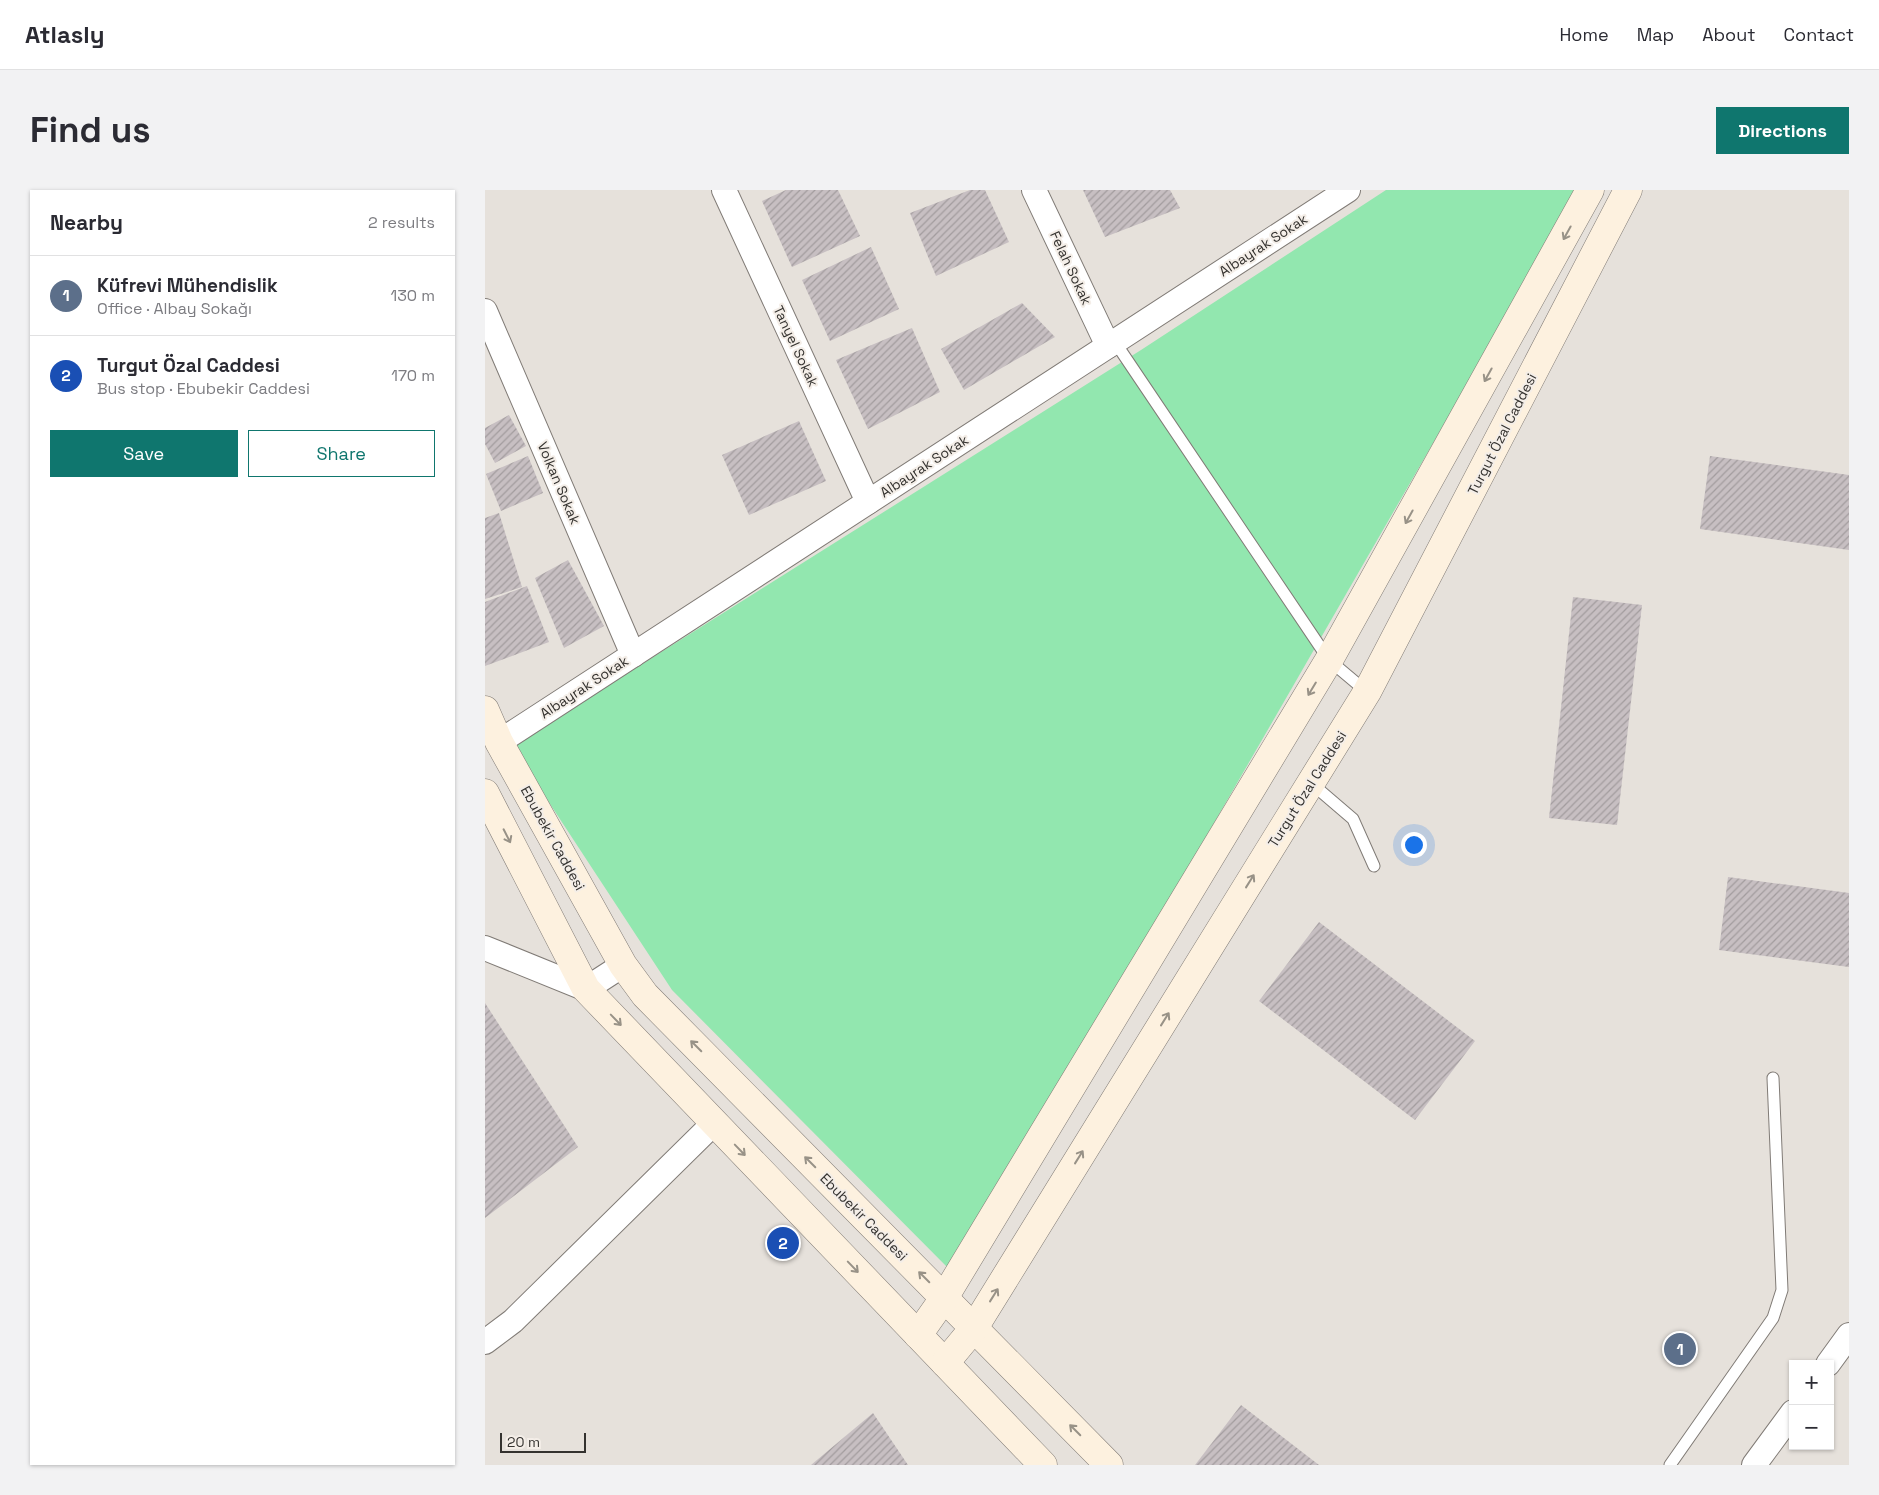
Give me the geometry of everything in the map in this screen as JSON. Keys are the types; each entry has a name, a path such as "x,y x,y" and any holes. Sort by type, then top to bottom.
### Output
{"street":[{"name":"Tanyel Sokak","path":"724,190 868,502"},
{"name":"Felah Sokak","path":"1034,190 1111,344"},
{"name":"Albayrak Sokak","path":"499,742 1348,190"},
{"path":"918,1335 944,1298 1329,660 1591,190"},
{"name":"Turgut Özal Caddesi","path":"945,1363 973,1328 1367,692 1628,190"},
{"name":"Volkan Sokak","path":"485,311 633,655"},
{"name":"Ebubekir Caddesi","path":"485,710 499,742 623,965 645,995 1109,1465"},
{"path":"485,792 586,989 1043,1465"},
{"path":"485,948 586,989"},
{"path":"586,989 623,965"},
{"path":"485,1342 513,1321 714,1123"},
{"path":"1831,1360 1849,1335"},
{"path":"1754,1465 1789,1417"}],"lane":[{"path":"1111,344 1329,660 1367,692"},
{"path":"1311,783 1353,819 1374,866"},
{"path":"1670,1465 1773,1318 1782,1290 1773,1078"}],"green space":[{"path":"1386,190 1579,190 954,1274 672,990 512,746 1141,350"}],"building":[{"path":"786,190 838,190 860,236 792,267 762,201"},
{"path":"970,190 985,190 1009,242 936,276 910,213"},
{"path":"1083,190 1170,190 1180,208 1105,237"},
{"path":"871,247 899,309 830,341 802,280"},
{"path":"1022,303 1055,337 964,390 941,349"},
{"path":"912,328 940,392 868,429 836,360"},
{"path":"509,415 526,446 495,463 485,444 485,428"},
{"path":"799,421 826,481 749,515 722,455"},
{"path":"528,456 543,493 501,511 486,474"},
{"path":"1710,456 1849,475 1849,550 1700,529"},
{"path":"499,513 522,587 485,599 485,518"},
{"path":"568,560 604,626 564,648 535,578"},
{"path":"527,586 549,642 485,666 485,602"},
{"path":"1573,597 1642,605 1617,825 1549,818"},
{"path":"1728,877 1849,893 1849,967 1719,950"},
{"path":"1319,922 1475,1041 1415,1120 1259,1001"},
{"path":"485,1003 578,1147 485,1218"},
{"path":"1241,1405 1319,1465 1195,1465"},
{"path":"873,1413 908,1465 811,1465"}],"place":[{"name":"Turgut Özal Caddesi","path":"783,1243"},
{"name":"Küfrevi Mühendislik","path":"1680,1349"}]}
